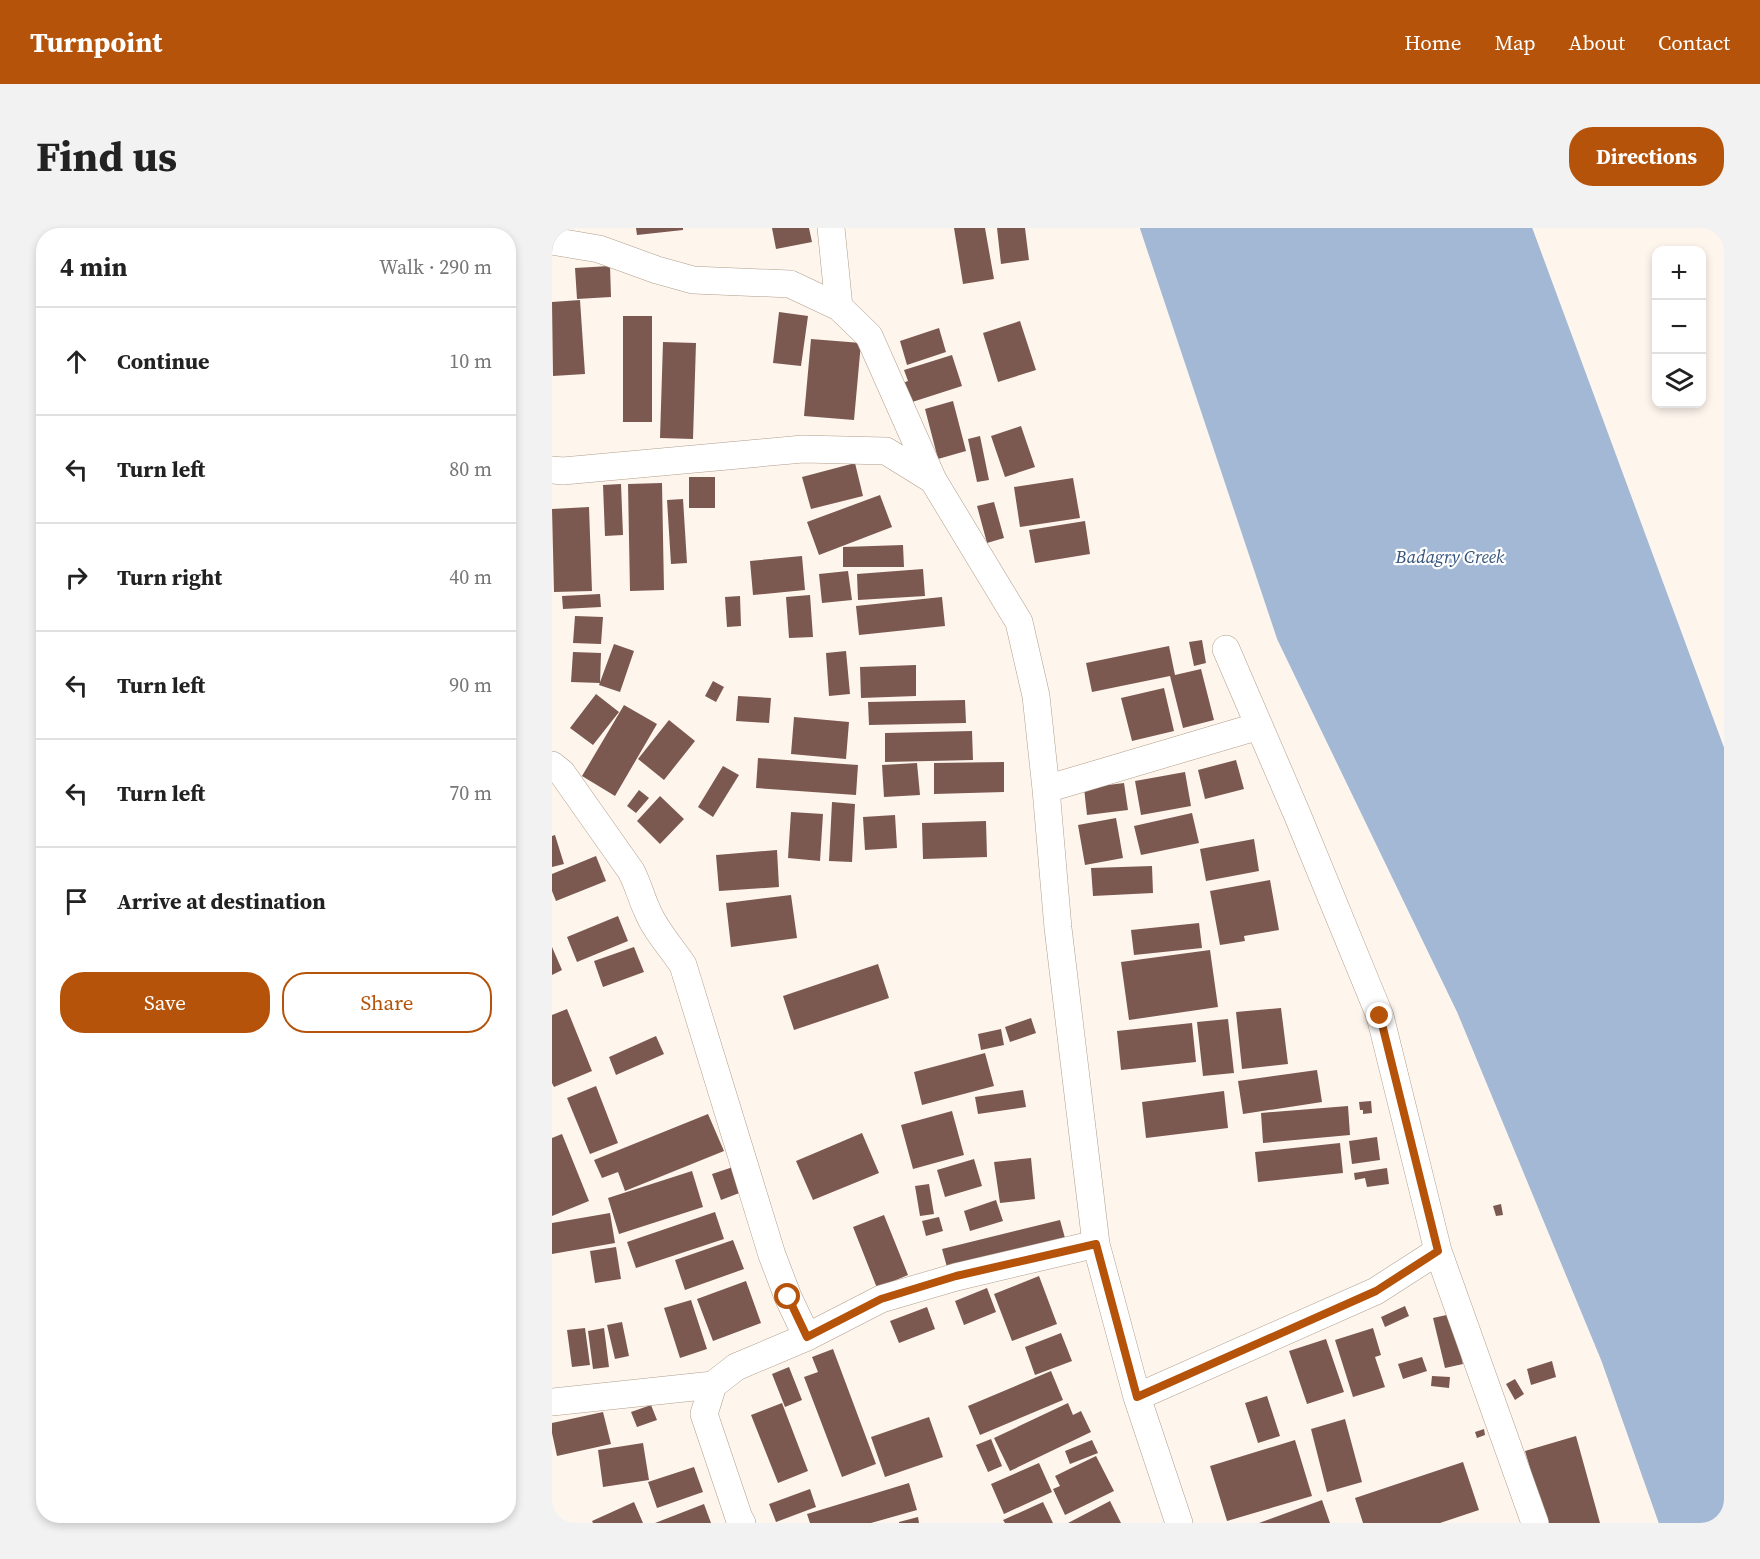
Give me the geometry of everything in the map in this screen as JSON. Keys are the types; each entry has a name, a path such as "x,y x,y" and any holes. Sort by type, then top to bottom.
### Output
{"street":[{"path":"831,228 839,307"},
{"path":"552,241 599,249 693,280 790,284 839,307 868,336 933,480 1019,622 1036,696 1058,928 1096,1244 1137,1397 1179,1523"},
{"path":"552,470 563,471 803,449 886,451 933,480"},
{"path":"1226,649 1380,1016 1438,1251 1535,1523"},
{"path":"1046,789 1260,726"},
{"path":"552,765 562,773 631,871 655,926 683,965 772,1255 807,1337"},
{"path":"552,1402 713,1385 736,1367 807,1337 881,1299 956,1276 1096,1244"},
{"path":"1137,1397 1376,1291 1438,1251"},
{"path":"713,1385 704,1414 742,1523"}],"water":[{"name":"Badagry Creek","path":"1144,228 1528,228 1724,759 1724,1523 1663,1523 1605,1359 1461,1011 1281,638"}],"building":[{"path":"636,228 683,228 683,230 637,235"},
{"path":"772,228 809,228 812,242 776,249"},
{"path":"954,228 985,228 994,279 963,284"},
{"path":"997,228 1025,228 1029,260 1001,264"},
{"path":"610,266 611,297 577,299 575,268"},
{"path":"580,300 585,374 553,376 552,302"},
{"path":"779,312 808,316 801,366 773,363"},
{"path":"623,316 652,316 652,422 623,422"},
{"path":"1020,321 1036,370 998,382 983,333"},
{"path":"939,328 946,352 907,365 900,341"},
{"path":"811,339 861,343 854,420 804,416"},
{"path":"663,342 696,343 693,439 660,438"},
{"path":"952,355 962,386 906,404 900,384 908,381 904,370"},
{"path":"953,401 966,451 938,459 925,409"},
{"path":"1021,426 1035,467 1005,477 991,436"},
{"path":"980,436 989,480 977,482 968,439"},
{"path":"855,463 863,496 811,509 802,477"},
{"path":"689,477 715,477 715,508 689,508"},
{"path":"1073,478 1080,518 1020,527 1014,487"},
{"path":"662,483 664,590 630,591 628,484"},
{"path":"621,484 623,535 605,536 603,485"},
{"path":"880,495 892,527 819,555 807,522"},
{"path":"683,499 687,563 671,564 667,500"},
{"path":"994,502 1004,538 987,543 977,506"},
{"path":"589,507 592,591 554,592 552,509"},
{"path":"1085,521 1090,554 1035,563 1029,530"},
{"path":"903,545 904,567 843,567 843,547"},
{"path":"802,556 805,590 753,595 750,561"},
{"path":"923,569 925,596 858,600 857,574"},
{"path":"848,571 852,600 822,603 819,574"},
{"path":"600,594 601,607 563,609 562,596"},
{"path":"810,595 813,637 789,638 786,597"},
{"path":"740,596 741,626 727,627 725,597"},
{"path":"942,597 945,626 859,635 856,606"},
{"path":"575,616 603,617 601,644 573,643"},
{"path":"1202,640 1206,663 1194,666 1189,642"},
{"path":"614,644 634,651 620,692 599,685"},
{"path":"1169,646 1175,675 1201,669 1214,720 1183,728 1170,676 1092,692 1086,663"},
{"path":"846,651 850,694 829,696 826,653"},
{"path":"573,652 601,653 600,683 571,682"},
{"path":"916,665 916,696 861,698 860,667"},
{"path":"713,681 724,687 716,702 705,696"},
{"path":"1164,688 1174,731 1132,741 1121,698"},
{"path":"596,694 619,712 593,745 570,728"},
{"path":"738,696 771,698 769,723 736,721"},
{"path":"965,700 966,723 869,725 868,702"},
{"path":"624,705 657,724 615,796 582,776"},
{"path":"794,717 849,722 846,759 791,754"},
{"path":"669,720 695,741 664,780 638,759"},
{"path":"972,731 973,760 885,762 885,733"},
{"path":"758,758 858,765 856,795 756,788"},
{"path":"1236,760 1244,789 1205,799 1198,770"},
{"path":"1004,762 1004,792 934,794 934,763"},
{"path":"917,763 920,795 884,797 882,765"},
{"path":"723,766 739,775 713,817 698,807"},
{"path":"1185,772 1191,806 1141,815 1135,781"},
{"path":"1124,783 1128,810 1087,815 1084,788"},
{"path":"639,790 649,798 636,813 627,806"},
{"path":"660,796 684,819 660,844 637,821"},
{"path":"832,802 855,804 852,862 829,861"},
{"path":"791,812 823,814 820,861 788,858"},
{"path":"1192,813 1199,843 1141,855 1134,826"},
{"path":"895,815 897,848 865,850 863,817"},
{"path":"1116,818 1123,858 1085,865 1078,825"},
{"path":"986,821 987,857 923,859 922,823"},
{"path":"555,835 564,864 552,867 552,836"},
{"path":"1254,839 1259,871 1206,881 1200,849"},
{"path":"777,850 779,887 719,891 716,855"},
{"path":"596,856 606,881 556,901 552,891 552,874"},
{"path":"1152,866 1153,893 1093,896 1091,868"},
{"path":"1270,880 1279,930 1244,936 1245,941 1220,945 1210,891"},
{"path":"791,895 797,938 731,947 726,903"},
{"path":"618,916 628,941 577,962 567,937"},
{"path":"1199,923 1202,948 1134,955 1131,930"},
{"path":"552,947 562,970 552,975"},
{"path":"634,947 644,972 603,987 594,961"},
{"path":"1210,950 1218,1007 1129,1020 1121,962"},
{"path":"878,964 889,998 794,1030 783,996"},
{"path":"1281,1008 1288,1064 1242,1069 1236,1012"},
{"path":"567,1009 592,1071 554,1087 552,1083 552,1015"},
{"path":"1031,1018 1036,1033 1010,1042 1005,1027"},
{"path":"1228,1019 1234,1073 1203,1076 1197,1022"},
{"path":"1192,1023 1196,1062 1121,1070 1117,1031"},
{"path":"1001,1029 1004,1045 981,1050 978,1034"},
{"path":"656,1036 664,1054 616,1075 609,1057"},
{"path":"985,1053 994,1086 922,1105 914,1072"},
{"path":"1317,1070 1322,1102 1243,1114 1238,1081"},
{"path":"596,1086 618,1143 590,1154 567,1098"},
{"path":"1023,1090 1026,1107 978,1114 975,1097"},
{"path":"1224,1091 1228,1128 1146,1138 1142,1102"},
{"path":"1371,1101 1372,1113 1363,1114 1359,1102"},
{"path":"1348,1106 1350,1135 1263,1143 1261,1113"},
{"path":"952,1111 964,1155 913,1169 901,1125"},
{"path":"708,1114 724,1151 625,1191 618,1172 602,1178 594,1160"},
{"path":"862,1133 879,1173 813,1200 796,1161"},
{"path":"562,1134 589,1201 552,1216 552,1138"},
{"path":"1377,1137 1380,1160 1352,1164 1349,1141"},
{"path":"1340,1143 1343,1173 1258,1182 1255,1152"},
{"path":"1031,1158 1035,1199 1000,1203 994,1162"},
{"path":"974,1159 982,1186 945,1197 937,1170"},
{"path":"733,1167 742,1192 721,1200 712,1174"},
{"path":"1387,1168 1389,1184 1367,1187 1365,1178 1355,1180 1354,1173"},
{"path":"692,1171 703,1207 619,1234 608,1198"},
{"path":"929,1184 934,1214 920,1216 915,1186"},
{"path":"996,1200 1003,1221 970,1231 964,1211"},
{"path":"1501,1204 1503,1215 1496,1216 1493,1206"},
{"path":"715,1212 724,1239 636,1268 627,1242"},
{"path":"610,1213 615,1243 552,1254 552,1223"},
{"path":"884,1215 908,1275 877,1288 853,1227"},
{"path":"939,1217 943,1231 926,1236 922,1221"},
{"path":"1060,1220 1065,1238 947,1267 942,1249"},
{"path":"733,1240 744,1269 685,1290 675,1260"},
{"path":"616,1247 621,1279 595,1283 590,1251"},
{"path":"1039,1276 1057,1324 1012,1341 994,1294"},
{"path":"746,1281 761,1323 713,1341 697,1299"},
{"path":"987,1288 996,1312 964,1325 955,1301"},
{"path":"691,1300 707,1349 680,1358 664,1308"},
{"path":"1405,1306 1409,1316 1385,1327 1381,1317"},
{"path":"927,1307 935,1329 899,1343 890,1321"},
{"path":"1451,1314 1463,1364 1445,1368 1433,1318"},
{"path":"622,1322 629,1356 615,1359 607,1325"},
{"path":"585,1328 590,1365 572,1367 567,1330"},
{"path":"604,1328 609,1367 593,1369 588,1331"},
{"path":"1373,1328 1381,1355 1375,1357 1385,1387 1353,1397 1335,1340"},
{"path":"1061,1333 1072,1361 1035,1375 1025,1347"},
{"path":"1326,1339 1344,1392 1307,1404 1289,1351"},
{"path":"833,1349 876,1464 842,1477 804,1377 818,1372 812,1357"},
{"path":"1422,1357 1427,1371 1403,1379 1398,1364"},
{"path":"1552,1361 1556,1377 1531,1385 1527,1369"},
{"path":"789,1367 802,1400 785,1407 772,1374"},
{"path":"1051,1371 1063,1400 980,1435 968,1406"},
{"path":"1432,1376 1450,1377 1449,1388 1431,1386"},
{"path":"1515,1379 1524,1394 1515,1400 1506,1384"},
{"path":"1267,1396 1280,1436 1258,1443 1245,1403"},
{"path":"782,1403 808,1471 778,1483 751,1415"},
{"path":"1068,1403 1073,1415 1081,1411 1091,1432 1010,1471 994,1438"},
{"path":"651,1405 657,1420 637,1427 631,1412"},
{"path":"603,1412 611,1444 557,1456 552,1423"},
{"path":"929,1417 943,1457 885,1477 871,1437"},
{"path":"1345,1419 1362,1482 1327,1492 1311,1429"},
{"path":"1484,1429 1485,1435 1477,1438 1475,1432"},
{"path":"1576,1436 1600,1523 1546,1523 1525,1451"},
{"path":"991,1439 1002,1466 988,1472 976,1445"},
{"path":"1092,1440 1098,1453 1070,1464 1065,1451"},
{"path":"1295,1440 1312,1496 1227,1521 1210,1466"},
{"path":"643,1443 649,1480 603,1487 598,1450"},
{"path":"1096,1456 1114,1491 1065,1515 1053,1489 1060,1486 1055,1476"},
{"path":"1463,1462 1479,1510 1440,1523 1363,1523 1355,1498"},
{"path":"1039,1463 1052,1492 1004,1514 991,1484"},
{"path":"694,1467 703,1492 657,1508 648,1482"},
{"path":"909,1483 917,1510 871,1523 810,1523 807,1514"},
{"path":"810,1489 816,1507 776,1522 769,1504"},
{"path":"1322,1500 1330,1523 1259,1523"},
{"path":"1110,1501 1121,1523 1068,1523"},
{"path":"634,1502 643,1523 593,1523 592,1521"},
{"path":"1043,1502 1053,1523 1005,1523 1003,1520"},
{"path":"704,1504 711,1523 655,1523"},
{"path":"918,1517 919,1523 899,1523 899,1522"}],"waterway":[{"path":"1144,228 1281,638 1461,1011 1605,1359 1663,1523"},
{"path":"1528,228 1724,759"}],"route":[{"path":"788,1297 807,1337 881,1299 956,1276 1096,1244 1137,1397 1376,1291 1438,1251 1380,1016"}]}
